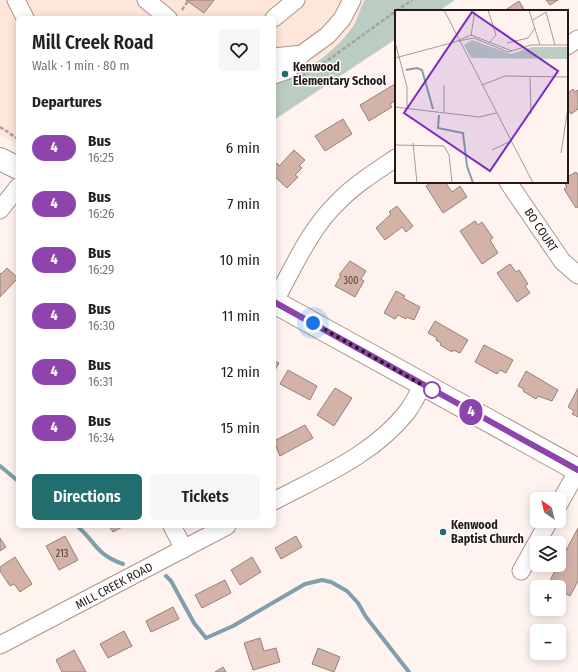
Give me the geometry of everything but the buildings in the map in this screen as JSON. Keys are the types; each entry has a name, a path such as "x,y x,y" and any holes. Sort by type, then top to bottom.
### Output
{"main road":[{"path":"0,159 16,167"},
{"path":"276,303 578,470"}],"street":[{"path":"16,0 24,16"},
{"path":"146,0 175,14"},
{"path":"276,16 296,0"},
{"path":"276,74 288,70 302,54 328,35 342,19 352,0"},
{"path":"568,45 578,39"},
{"path":"276,57 302,54"},
{"path":"276,298 310,237 336,203 365,179 395,159"},
{"name":"BO COURT","path":"509,183 562,261 578,275"},
{"path":"0,210 16,190"},
{"path":"276,500 370,448 382,439 408,411 422,385"},
{"path":"566,492 578,470"},
{"path":"173,528 184,549"},
{"name":"MILL CREEK ROAD","path":"1,642 223,528"},
{"path":"521,571 545,528"}],"path":[{"path":"397,10 412,0"},
{"path":"175,14 188,2"},
{"path":"300,78 313,71 395,12"},
{"path":"0,127 16,138"}],"shaded area":[{"name":"Kenwood Elementary School","path":"0,0 365,0 355,23 339,43 308,68 283,80 276,82 276,16 16,16 16,144 0,135"}],"green space":[{"path":"365,0 455,0 440,10 395,10 395,40 276,119 276,81 297,74 320,60 340,42 355,23"}],"waterway":[{"path":"0,466 16,479"},
{"path":"79,528 101,552 123,564"},
{"path":"166,576 171,581 194,623 206,638 233,626 305,584 322,580 331,582 347,591 358,603 366,617 409,672"}],"bus line":[{"name":"4","path":"276,303 578,470"}],"place":[{"name":"Kenwood Elementary School","path":"285,74"},
{"name":"Kenwood Baptist Church","path":"443,532"}],"route":[{"path":"313,323 435,392 432,390"}]}
